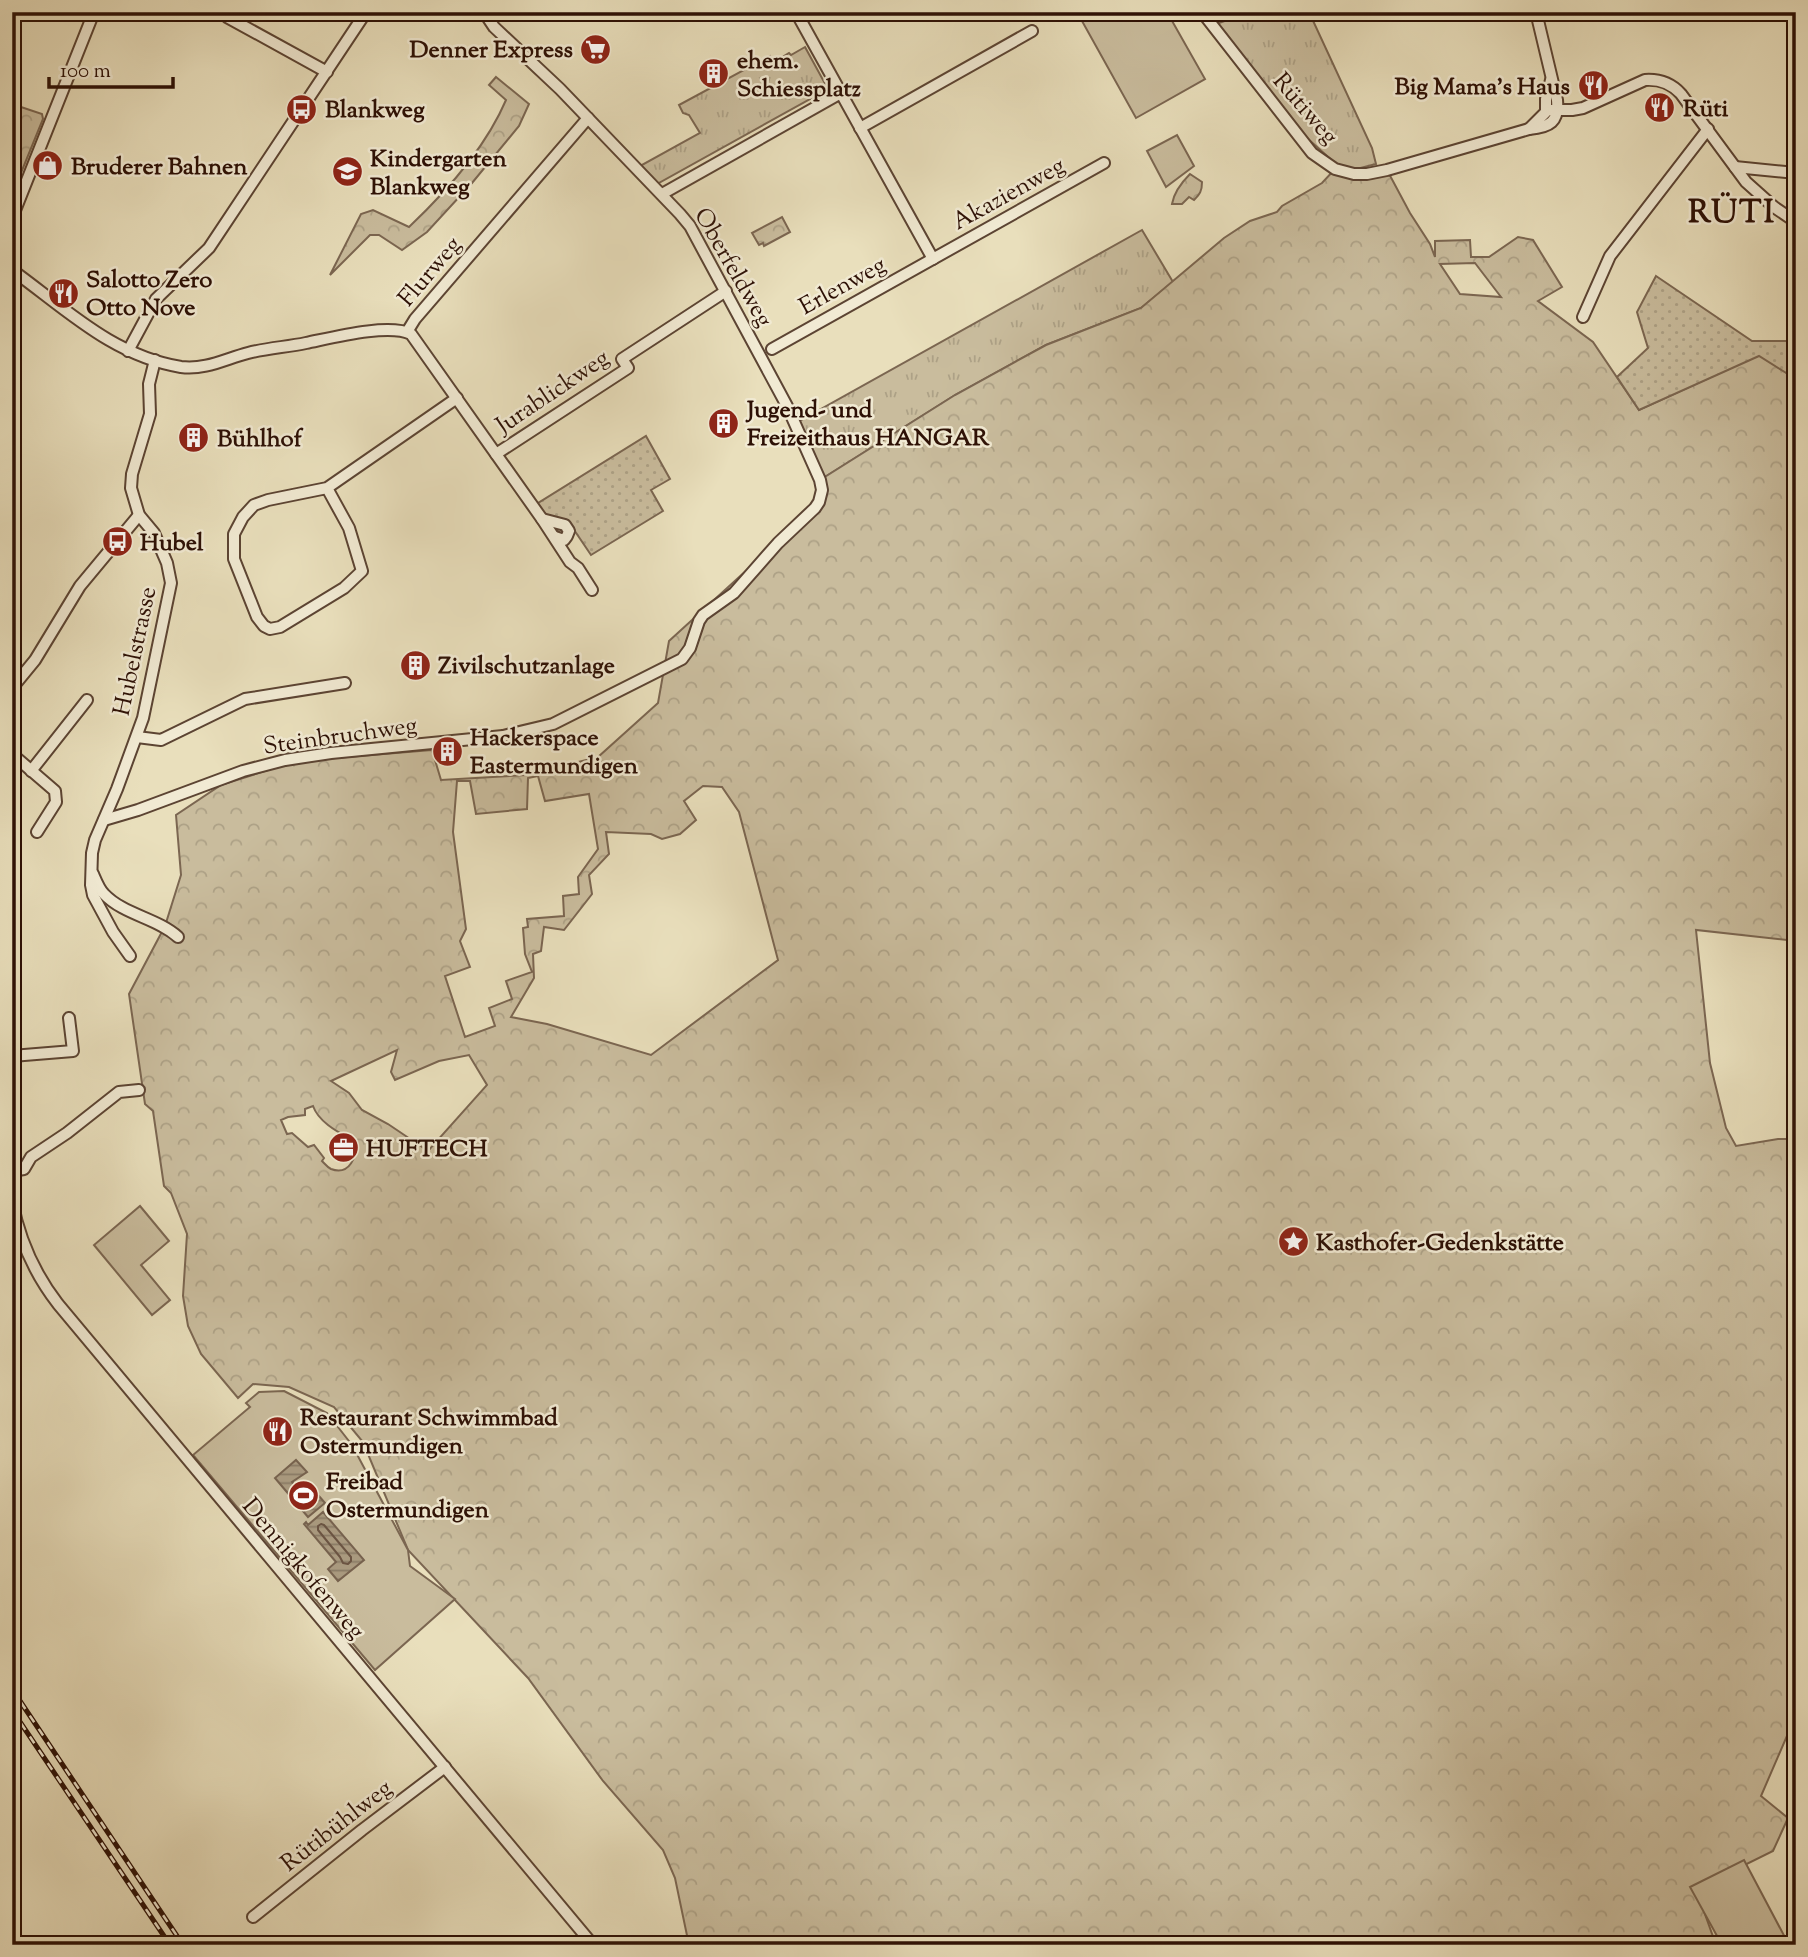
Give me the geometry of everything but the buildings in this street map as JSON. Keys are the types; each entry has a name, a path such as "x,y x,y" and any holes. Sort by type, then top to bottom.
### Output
{"street":[{"path":"12,218 94,12"},
{"path":"223,12 227,17 327,72"},
{"path":"128,351 156,299 209,248 366,12"},
{"name":"Oberfeldweg","path":"484,12 494,27 560,89 662,194 694,233 791,414 820,480"},
{"path":"796,12 933,259"},
{"name":"Rütiweg","path":"1202,12 1311,153 1335,169 1354,174 1374,173 1540,128 1555,118 1552,110 1583,108 1642,81 1664,81 1679,90 1755,191 1796,222"},
{"path":"1536,12 1555,89 1552,110"},
{"path":"860,128 1032,32"},
{"path":"662,194 841,93"},
{"name":"Flurweg","path":"12,270 104,338 128,351 189,368 212,365 256,351 375,331 407,332 588,118"},
{"path":"1583,317 1610,256 1708,129"},
{"name":"Akazienweg","path":"933,259 1104,163"},
{"path":"1735,167 1796,173"},
{"name":"Erlenweg","path":"772,349 933,259"},
{"name":"Jurablickweg","path":"496,454 628,368 622,359 726,290"},
{"path":"407,332 416,340 592,590"},
{"name":"Hubelstrasse","path":"130,956 95,900 91,885 93,849 143,718 172,583 154,533 139,515 131,480 150,414 149,384 155,360"},
{"path":"327,488 349,528 362,571 344,588 279,628 270,629 257,617 234,559 234,534 243,517 254,505 268,500 327,488 457,398"},
{"name":"Steinbruchweg","path":"104,821 243,771 285,760 503,736 553,724 591,706 682,659 690,648 703,615 734,593 778,542 815,508 821,496 820,480"},
{"path":"12,688 35,660 80,586 139,515"},
{"path":"137,737 161,740 245,699 345,683"},
{"path":"31,771 87,700"},
{"path":"12,754 55,790 56,803 37,832"},
{"path":"117,789 127,804 138,810"},
{"path":"92,872 101,891 111,900 164,926 178,937"},
{"path":"12,1056 73,1051 69,1018"},
{"path":"12,1171 24,1168 31,1157 119,1092 139,1090"},
{"name":"Dennigkofenweg","path":"12,1201 30,1261 47,1290 593,1945"},
{"name":"Rütibühlweg","path":"253,1917 445,1767"}],"green space":[{"path":"1077,12 1167,12 1205,79 1136,118"},
{"path":"1250,12 1309,12 1372,148 1376,164 1345,172 1289,122 1216,24"},
{"path":"805,47 828,89 657,184 640,166 700,133 679,105 770,56 774,62"},
{"path":"496,77 529,104 519,126 472,183 427,232 402,250 379,235 370,235 330,275 361,214 373,210 409,227 451,184 488,135 506,100 489,85"},
{"path":"12,104 42,114 43,119 12,195"},
{"path":"1177,135 1194,166 1166,187 1147,151"},
{"path":"1335,169 1387,170 1435,257 1435,241 1470,240 1471,257 1489,257 1518,237 1533,240 1562,287 1538,301 1593,342 1639,410 1759,355 1796,379 1796,941 1696,930 1710,1063 1726,1128 1736,1146 1796,1139 1796,1274 1790,1303 1796,1304 1796,1715 1761,1796 1788,1818 1773,1851 1696,1889 1716,1945 689,1945 675,1878 663,1850 603,1781 528,1678 408,1550 363,1442 334,1407 289,1387 253,1384 238,1398 201,1354 188,1326 183,1296 187,1234 171,1193 164,1186 153,1111 145,1104 129,994 165,926 181,875 176,815 221,785 284,765 432,750 441,780 527,775 598,757 658,703 669,641 815,508 820,480 955,395 1046,345 1141,308 1224,238 1250,221 1277,212 1282,206 1322,183","holes":["1475,263 1501,297 1460,294 1440,264","538,776 545,801 589,794 598,849 578,877 579,894 563,896 564,916 527,919 528,927 523,928 525,954 532,972 506,981 512,999 489,1008 495,1026 465,1037 445,976 470,967 460,941 466,929 453,832 457,781 470,781 476,814 527,809 528,778","703,786 722,787 739,812 778,960 651,1055 547,1024 511,1017 534,978 533,954 541,951 544,927 564,930 592,894 589,875 609,854 606,832 651,834 662,839 680,834 696,820 684,801","397,1050 391,1072 395,1080 439,1061 469,1055 487,1085 428,1151 362,1110 349,1093 331,1081","313,1106 325,1122 354,1141 354,1158 348,1167 343,1170 331,1169 322,1161 324,1158 314,1145 308,1147 292,1133 287,1134 281,1120 305,1115 305,1109"]},
{"path":"1190,174 1202,182 1199,194 1194,200 1189,197 1182,204 1172,204 1179,188"},
{"path":"782,217 790,232 764,246 763,243 759,245 752,233"},
{"path":"1142,230 1173,282 1141,308 1046,345 955,395 820,480 796,423"},
{"path":"1656,276 1752,341 1796,341 1796,379 1759,356 1639,410 1617,377 1648,348 1637,312"},
{"path":"646,436 670,479 651,490 663,511 591,555 568,521 549,517 535,505"},
{"path":"140,1206 169,1241 141,1265 170,1300 152,1315 94,1245"},
{"name":"Freibad Ostermundigen","path":"284,1391 327,1413 352,1445 408,1550 410,1566 455,1599 375,1670 193,1455 250,1407 246,1403 259,1392"},
{"path":"1744,1860 1789,1945 1722,1945 1690,1887"}],"water":[{"path":"296,1460 307,1472 292,1482 297,1488 306,1481 325,1503 308,1517 275,1478"},
{"path":"323,1512 364,1560 338,1581 328,1569 336,1562 304,1524 306,1522 308,1525"}],"railway":[{"path":"12,1689 183,1945"},
{"path":"12,1710 170,1945"}],"place":[{"name":"Denner Express","path":"596,49"},
{"name":"ehem. Schiessplatz","path":"714,74"},
{"name":"Big Mama's Haus","path":"1593,86"},
{"name":"Rüti","path":"1660,108"},
{"name":"Blankweg","path":"302,109"},
{"name":"Bruderer Bahnen","path":"48,166"},
{"name":"Kindergarten Blankweg","path":"347,172"},
{"name":"Salotto Zero Otto Nove","path":"63,293"},
{"name":"Jugend- und Freizeithaus HANGAR","path":"724,423"},
{"name":"Bühlhof","path":"194,438"},
{"name":"Hubel","path":"117,542"},
{"name":"Zivilschutzanlage","path":"415,665"},
{"name":"Hackerspace Eastermundigen","path":"447,751"},
{"name":"HUFTECH","path":"343,1148"},
{"name":"Kasthofer-Gedenkstätte","path":"1293,1242"},
{"name":"Restaurant Schwimmbad Ostermundigen","path":"277,1431"},
{"name":"Freibad Ostermundigen","path":"303,1495"}],"district":[{"name":"RÜTI","path":"1732,211"}]}
